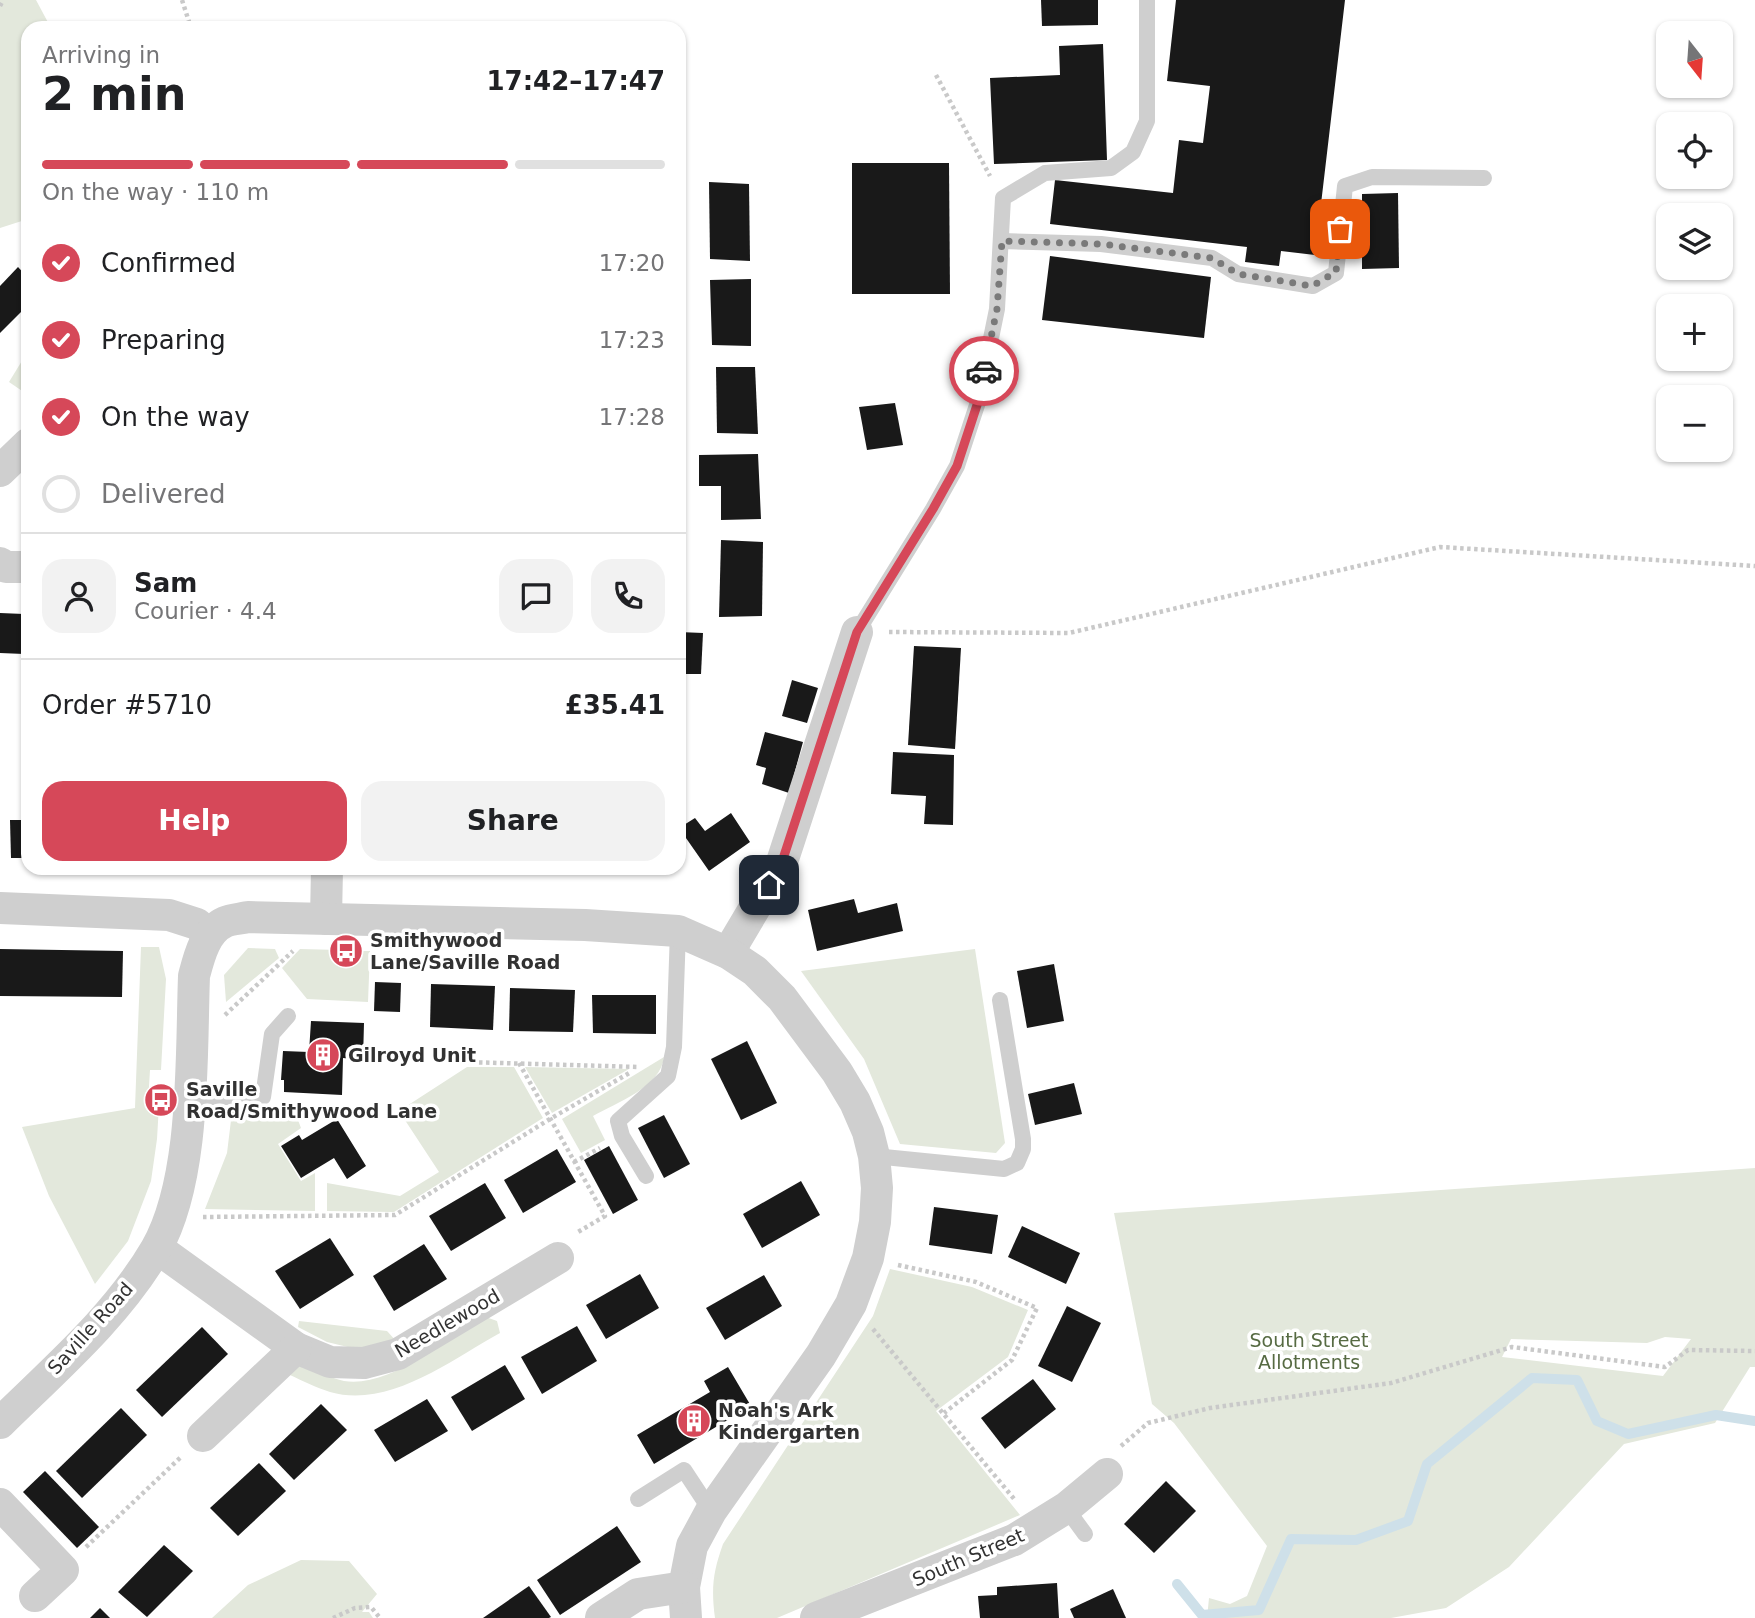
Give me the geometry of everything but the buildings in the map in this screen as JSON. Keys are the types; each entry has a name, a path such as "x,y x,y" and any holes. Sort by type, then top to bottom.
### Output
{"street":[{"path":"0,471 21,451"},
{"path":"0,563 6,567 21,568"},
{"path":"729,953 782,862 857,632"},
{"path":"326,919 327,875"},
{"path":"0,908 169,915 197,924 209,935 224,922 248,917 585,925 678,932 729,953 755,971 782,998 837,1072 855,1102 868,1132 874,1156 877,1188 875,1222 868,1258 851,1304 821,1354 711,1511 692,1546 685,1603 638,1594 601,1618"},
{"name":"Saville Road","path":"0,1423 112,1310 157,1248 173,1211 189,1119 194,976 199,956 209,935"},
{"name":"Needlewood","path":"157,1248 296,1348 330,1362 364,1363 398,1354 522,1295 558,1258"},
{"path":"203,1436 296,1348"},
{"name":"South Street","path":"816,1618 1014,1540 1066,1508 1107,1474"},
{"path":"0,1504 63,1570 35,1596"}],"lane":[{"path":"857,632 957,466 978,402 997,309 1003,198 1045,173 1111,168 1133,152 1147,121 1147,0"},
{"path":"1002,241 1101,244 1212,258 1238,274 1312,286 1336,272 1345,186 1372,177 1484,178"},
{"path":"646,1176 622,1136 618,1121 668,1076 674,1047 678,932"},
{"path":"874,1156 1004,1169 1017,1163 1023,1149 1023,1139 1000,1000"},
{"path":"190,1097 263,1097 272,1034 288,1016"},
{"path":"638,1499 684,1470 711,1511"},
{"path":"1066,1508 1085,1534"}],"path":[{"path":"0,6 4,0"},
{"path":"182,0 189,21"},
{"path":"936,75 1003,198"},
{"path":"857,632 1069,633 1440,547 1755,566"},
{"path":"191,1047 326,919"},
{"path":"173,1211 202,1217 395,1215 640,1067 465,1062"},
{"path":"519,1063 605,1216 555,1246 558,1258"},
{"path":"868,1258 976,1282 1037,1308 1012,1360 944,1413"},
{"path":"851,1304 1040,1526"},
{"path":"1107,1474 1106,1459 1148,1423 1210,1408 1391,1383 1512,1347 1665,1367 1688,1350 1755,1351"},
{"path":"63,1570 203,1436"},
{"path":"333,1618 355,1608 372,1607 380,1618"}],"green space":[{"path":"0,0 36,0 47,21 21,21 21,221 0,228"},
{"path":"21,362 21,390 9,382"},
{"path":"141,947 159,947 166,979 161,1070 150,1070 148,1103 159,1105 157,1139 151,1181 128,1241 95,1284 49,1196 22,1127 135,1108"},
{"path":"248,948 275,949 279,958 226,1002 224,975"},
{"path":"300,949 340,950 341,957 360,959 362,951 370,951 368,1002 307,999 282,968"},
{"path":"975,949 1005,1143 996,1153 900,1144 864,1059 801,971"},
{"path":"664,1057 661,1068 646,1085 625,1100 593,1116 605,1140 581,1153 562,1119"},
{"path":"467,1067 514,1067 543,1118 394,1212 327,1211 327,1183 400,1196 439,1172 399,1111"},
{"path":"525,1067 629,1069 552,1113"},
{"path":"233,1104 293,1107 301,1128 278,1144 301,1181 315,1173 315,1211 205,1209 227,1153"},
{"name":"South Street Allotments","path":"1755,1168 1755,1367 1750,1367 1715,1423 1624,1444 1509,1567 1446,1608 1391,1618 1207,1618 1209,1598 1230,1604 1247,1596 1267,1546 1174,1423 1152,1404 1114,1213","holes":["1665,1337 1691,1339 1663,1376 1502,1357 1511,1339 1647,1343"]},
{"path":"890,1269 972,1287 1028,1310 1008,1357 936,1411 1020,1515 777,1618 715,1618 714,1580 723,1544 873,1316"},
{"path":"483,1316 497,1321 500,1333 440,1368 397,1388 375,1394 352,1395 330,1392 290,1375 298,1366 344,1381 380,1377 417,1360"},
{"path":"299,1321 387,1331 396,1341 356,1349 327,1342 298,1327"},
{"path":"301,1560 349,1561 377,1594 362,1612 369,1612 373,1618 212,1618 248,1585"}],"waterway":[{"path":"1177,1584 1202,1615 1259,1610 1291,1539 1356,1540 1408,1521 1427,1464 1532,1378 1577,1380 1597,1421 1628,1434 1716,1415 1755,1421"}],"way so far":[{"path":"984,371 997,309 1002,241 1101,244 1212,258 1238,274 1312,286 1336,272 1340,229"}],"place":[{"name":"Smithywood Lane/Saville Road","path":"346,951"},
{"name":"Gilroyd Unit","path":"323,1055"},
{"name":"Saville Road/Smithywood Lane","path":"161,1100"},
{"name":"Noah's Ark Kindergarten","path":"694,1421"}],"route":[{"path":"769,885 782,862 857,632 957,466 978,402 984,371"}]}
